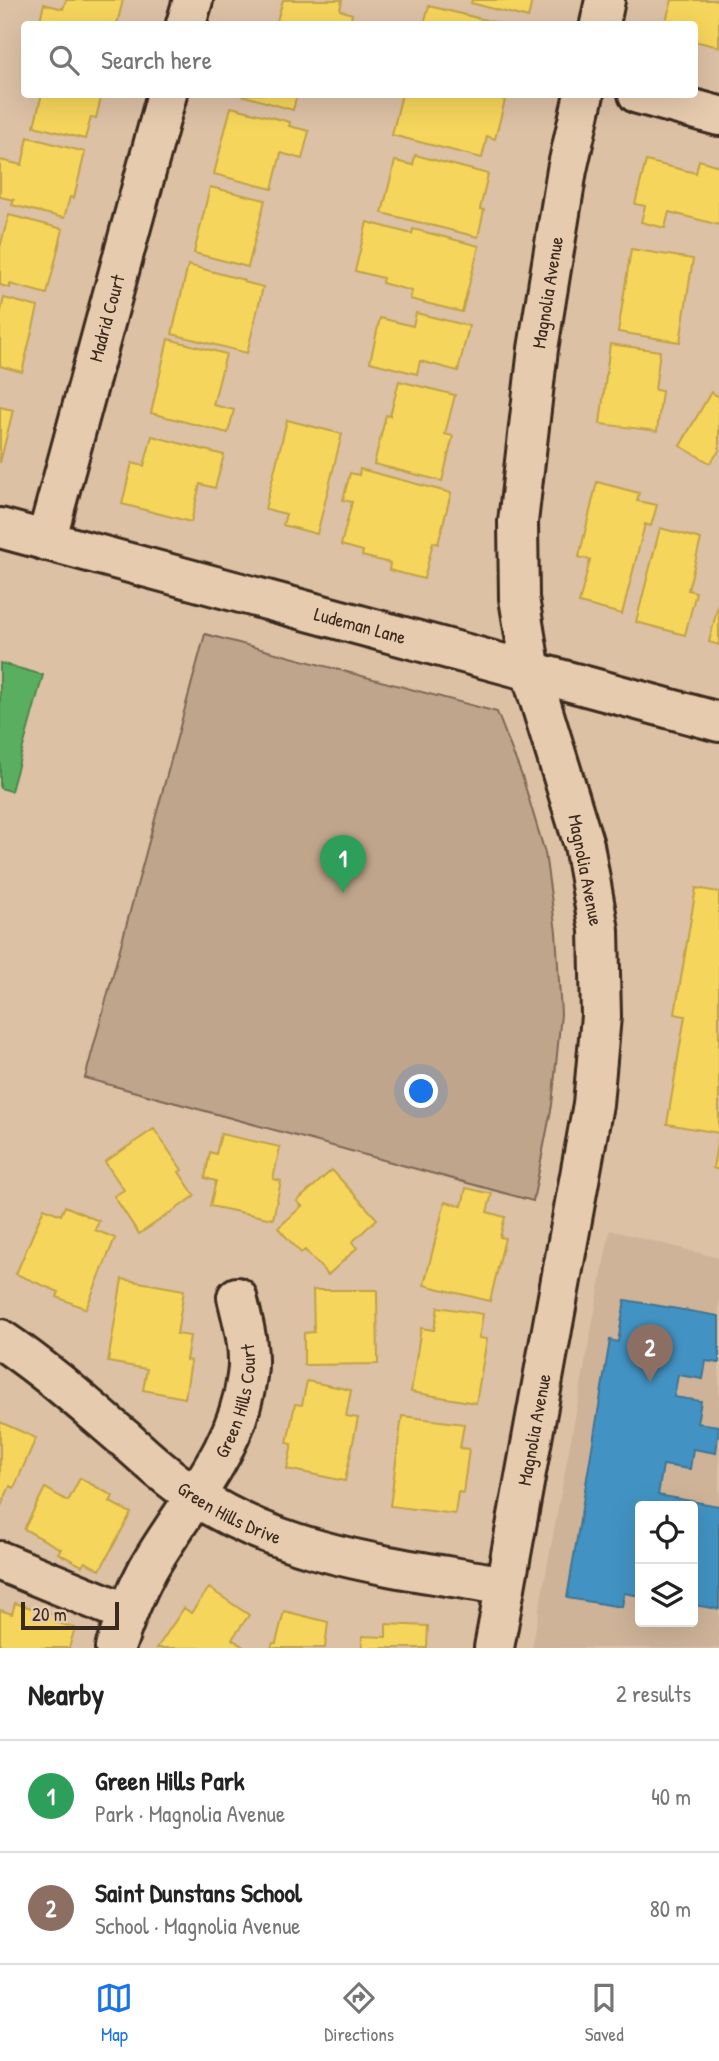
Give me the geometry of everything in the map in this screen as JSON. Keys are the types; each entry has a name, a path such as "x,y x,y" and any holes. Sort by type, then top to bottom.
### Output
{"street":[{"path":"187,21 193,0"},
{"path":"601,21 605,0"},
{"name":"Madrid Court","path":"46,541 166,98"},
{"name":"Magnolia Avenue","path":"495,1648 593,1104 601,1016 598,930 584,845 531,671 519,598 518,522 538,349 567,170 583,98"},
{"path":"653,98 719,116"},
{"name":"Ludeman Lane","path":"0,528 719,722"},
{"name":"Green Hills Court","path":"121,1630 149,1569 221,1457 239,1417 248,1374 246,1335 237,1297"},
{"name":"Green Hills Drive","path":"0,1339 36,1363 195,1497 244,1523 291,1542 340,1556 505,1586"},
{"path":"0,1561 121,1630"}],"shaded area":[{"path":"205,634 497,712 522,776 545,853 556,932 561,1014 552,1105 533,1201 85,1078"},
{"path":"610,1230 719,1258 719,1648 532,1648"}],"building: Homes":[{"path":"66,0 123,0 118,21 40,21 44,4 63,9"},
{"path":"283,0 342,0 340,10 352,14 351,21 277,21"},
{"path":"472,0 532,0 528,18 471,3"},
{"path":"672,0 719,0 719,47 698,42 698,21 666,21"},
{"path":"429,6 490,21 425,21"},
{"path":"41,98 101,98 96,118 91,117 85,139 34,126"},
{"path":"252,98 296,98 293,110"},
{"path":"401,98 505,100 495,139 487,136 482,158 392,135"},
{"path":"231,107 290,122 289,126 309,131 302,159 281,153 272,189 214,174"},
{"path":"28,137 85,152 74,198 70,197 64,218 12,205 14,200 0,197 0,160 22,165"},
{"path":"415,155 488,174 480,209 484,210 478,237 382,213 395,161 413,165"},
{"path":"699,160 719,166 719,225 669,212 665,228 641,222 645,206 635,204 646,161 696,173"},
{"path":"210,187 265,200 248,267 194,253"},
{"path":"9,215 63,229 47,294 10,284 10,288 0,285 0,247"},
{"path":"367,222 412,234 413,229 479,246 462,312 410,299 412,291 382,283 383,278 355,271"},
{"path":"631,249 693,259 680,342 618,332"},
{"path":"188,265 263,287 247,353 172,334"},
{"path":"4,298 38,307 22,372 0,366 0,315"},
{"path":"416,313 469,326 458,371 420,361 417,374 370,362 380,318 413,326"},
{"path":"168,339 226,354 213,405 234,410 228,433 151,413"},
{"path":"610,344 660,351 655,390 662,391 657,431 600,424"},
{"path":"399,381 455,395 445,434 453,436 442,481 374,464 386,415 390,416"},
{"path":"711,392 719,397 719,451 710,463 680,446"},
{"path":"0,407 13,410 0,463"},
{"path":"287,420 342,434 317,534 283,525 286,514 265,509"},
{"path":"152,436 224,455 215,488 200,484 191,522 122,504 132,463 144,466"},
{"path":"360,469 451,493 438,544 433,542 424,579 389,570 390,563 362,556 363,551 341,545 352,502 343,500 350,473 359,475"},
{"path":"597,482 639,493 637,501 657,505 651,526 645,524 622,614 579,603 590,560 579,557"},
{"path":"660,528 701,539 688,590 696,592 685,635 636,622"},
{"path":"719,601 719,645 709,642"},
{"path":"696,888 719,892 719,1133 667,1124 685,1016 675,1014"},
{"path":"154,1129 182,1170 179,1172 195,1196 139,1234 114,1196 124,1190 105,1162"},
{"path":"719,1133 719,1170 713,1168"},
{"path":"221,1134 280,1147 273,1179 281,1181 273,1219 210,1206 216,1181 205,1178 210,1152 216,1154"},
{"path":"332,1170 377,1219 352,1242 357,1248 328,1275 305,1250 301,1253 278,1228 302,1206 297,1201"},
{"path":"466,1188 492,1194 487,1212 505,1217 500,1237 505,1238 490,1301 424,1285 445,1202 462,1206"},
{"path":"65,1206 99,1221 95,1230 115,1238 86,1309 57,1297 59,1292 16,1274 44,1208 61,1215"},
{"path":"122,1279 184,1290 177,1334 190,1336 186,1360 191,1361 185,1398 143,1390 147,1369 108,1362"},
{"path":"313,1290 377,1290 378,1364 304,1365 304,1333 314,1332"},
{"path":"438,1307 483,1314 479,1338 487,1339 476,1403 411,1392 421,1328 434,1330"},
{"path":"307,1381 351,1390 346,1416 358,1418 345,1481 287,1469 292,1444 287,1443 295,1404 302,1405"},
{"path":"402,1416 464,1424 460,1448 469,1449 463,1493 458,1492 455,1514 390,1506"},
{"path":"0,1422 36,1438 14,1488 10,1486 0,1508"},
{"path":"80,1478 113,1496 110,1502 131,1513 100,1570 85,1562 82,1566 58,1553 61,1549 24,1529 45,1488 68,1501"},
{"path":"209,1588 249,1615 232,1639 245,1648 157,1648 184,1608 191,1613"},
{"path":"15,1603 57,1616 55,1622 75,1628 69,1648 0,1648 0,1610 12,1614"},
{"path":"284,1611 328,1622 325,1648 271,1648 273,1643 276,1643"},
{"path":"386,1624 428,1626 427,1648 362,1648 362,1636 386,1637"}],"building: Schools":[{"path":"625,1300 719,1316 719,1363 706,1361 703,1379 678,1375 674,1397 701,1401 697,1423 719,1426 716,1453 693,1449 690,1469 663,1465 658,1495 691,1501 635,1501 635,1595 624,1593 622,1607 567,1598 610,1340 618,1342"},
{"path":"698,1502 719,1506 719,1609 698,1606"}],"building: Public":[{"path":"0,663 43,675 11,791 0,788"}],"place":[{"name":"Green Hills Park","path":"343,893"},
{"name":"Saint Dunstans School","path":"650,1382"}]}
